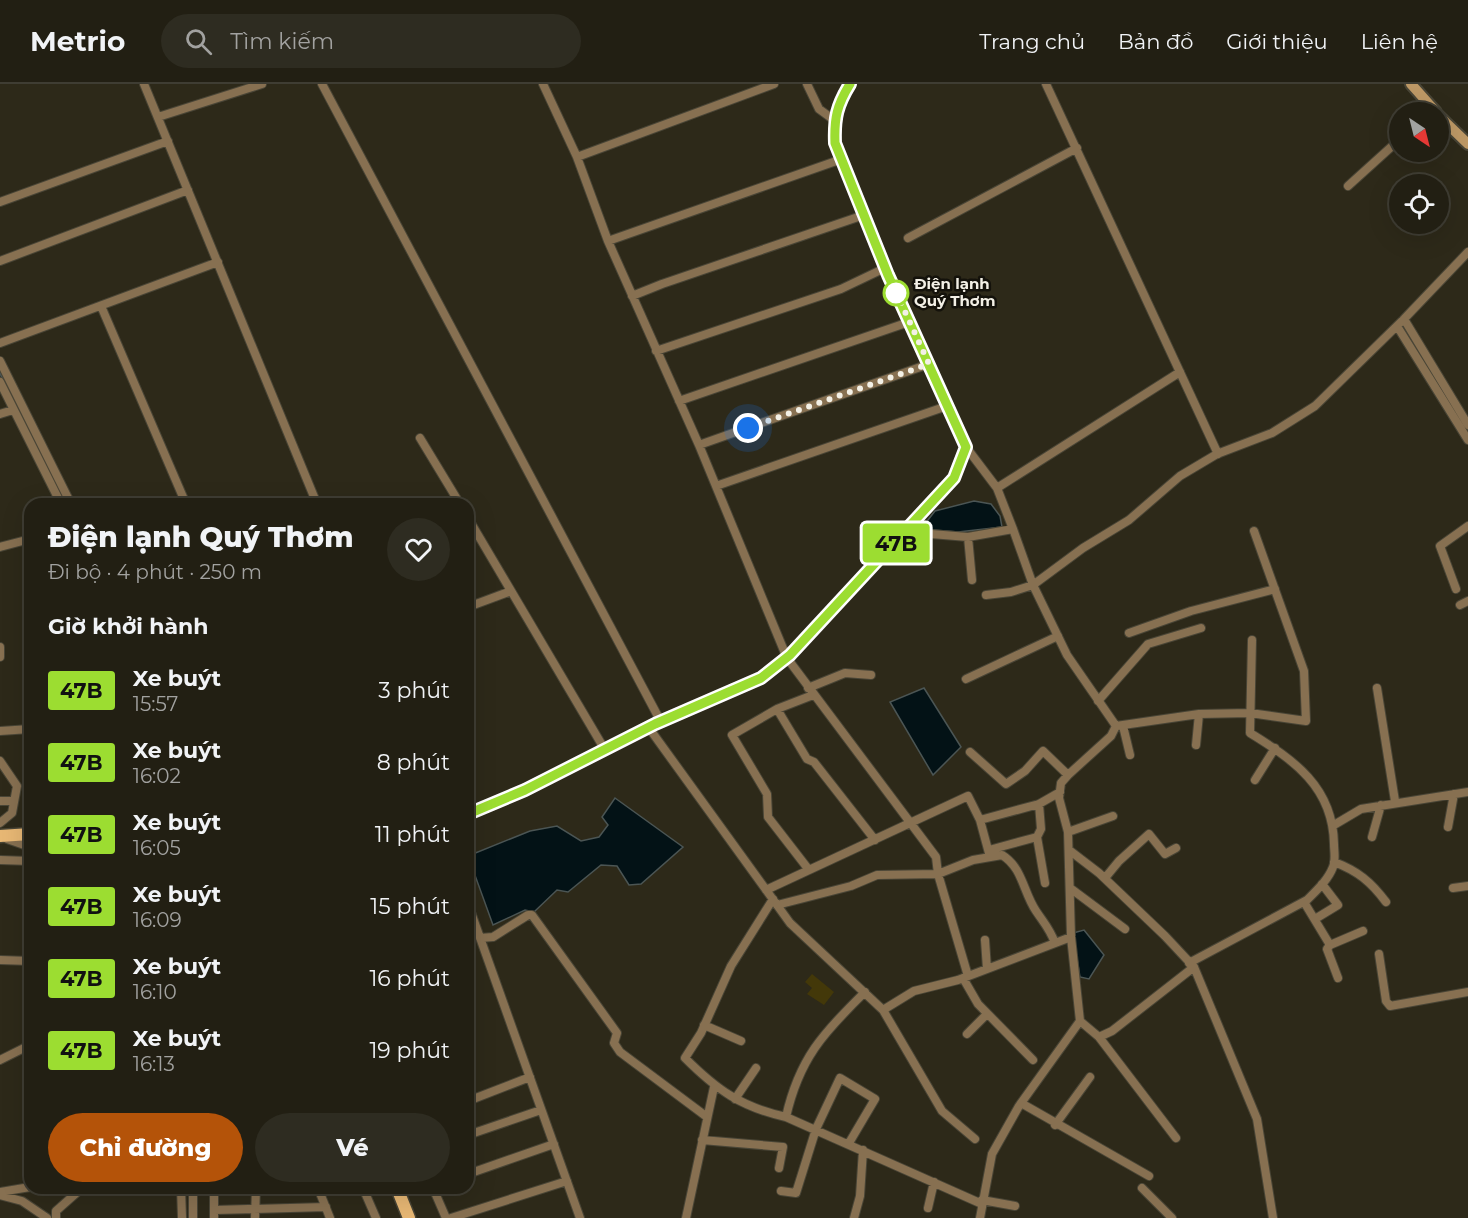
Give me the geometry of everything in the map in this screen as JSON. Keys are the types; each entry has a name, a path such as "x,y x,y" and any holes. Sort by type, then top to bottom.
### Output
{"main road":[{"path":"0,836 24,834"},
{"path":"399,1194 409,1218"}],"street":[{"path":"144,84 315,498"},
{"path":"158,117 260,84"},
{"path":"322,84 661,722"},
{"path":"543,84 577,157 608,241 699,445 787,658 807,688 936,857 938,874 965,977 978,1004 1033,1060"},
{"path":"577,157 774,84"},
{"path":"807,84 819,109 834,120"},
{"path":"850,84 838,103 834,120 835,143 885,268 966,447 997,488 1033,585 1067,655 1098,701 1120,726 1130,755"},
{"path":"1046,84 1218,454"},
{"path":"1411,84 1425,102"},
{"path":"1449,127 1468,144"},
{"path":"0,202 168,141"},
{"path":"908,238 1077,148"},
{"path":"1348,186 1389,149"},
{"path":"608,241 842,159"},
{"path":"0,261 188,190"},
{"path":"632,296 864,215"},
{"path":"986,595 1011,592 1033,585 1083,548 1129,520 1180,476 1218,454 1272,433 1315,406 1404,319 1468,252"},
{"path":"0,343 218,262"},
{"path":"656,351 841,289 885,268"},
{"path":"101,306 183,498"},
{"path":"1404,319 1468,425"},
{"path":"679,400 909,322"},
{"path":"1397,326 1468,440"},
{"path":"0,361 68,498"},
{"path":"699,445 929,364"},
{"path":"997,488 1180,372"},
{"path":"0,382 58,498"},
{"path":"716,486 947,406"},
{"path":"0,414 14,410"},
{"path":"420,438 455,498"},
{"path":"474,811 525,790 661,722 761,678 787,658 954,478 966,447"},
{"path":"1456,589 1440,546 1468,526"},
{"path":"474,528 605,750"},
{"path":"906,532 968,537 1013,529"},
{"path":"980,1218 992,1154 1021,1103 1080,1021 1071,937 1068,832 1060,792 1062,783 1120,726 1199,714 1250,712 1306,721 1304,671 1254,531"},
{"path":"968,537 972,580"},
{"path":"0,547 24,541"},
{"path":"1129,633 1191,611 1275,589"},
{"path":"474,606 511,591"},
{"path":"1460,605 1468,601"},
{"path":"1098,701 1148,644 1202,628"},
{"path":"966,680 1058,636"},
{"path":"1099,1037 1112,1031 1192,965 1304,902 1322,884 1334,862 1334,825 1326,802 1311,779 1275,748 1250,733 1252,640"},
{"path":"0,647 0,657"},
{"path":"807,688 845,673 871,675"},
{"path":"1377,688 1395,801"},
{"path":"809,870 768,817 767,794 732,735 777,709 813,695"},
{"path":"777,709 807,759 814,762 874,840"},
{"path":"1196,745 1199,714"},
{"path":"649,728 790,923 883,1010 942,1111 975,1139"},
{"path":"0,731 24,729"},
{"path":"1255,780 1275,748"},
{"path":"970,752 1006,784 1025,771 1043,751 1068,775"},
{"path":"0,761 16,786 12,813 0,823"},
{"path":"980,820 1039,804 1060,792"},
{"path":"1334,825 1353,812 1395,801 1468,792"},
{"path":"1448,827 1455,794"},
{"path":"766,890 968,796 980,820 990,854"},
{"path":"0,801 14,801"},
{"path":"1039,804 1041,829 1037,837 1045,883"},
{"path":"1372,837 1381,805"},
{"path":"1068,832 1113,816"},
{"path":"1105,878 1119,861 1149,834 1165,854 1176,848"},
{"path":"0,836 24,845"},
{"path":"1015,1206 982,1202 816,1129 786,1117 756,1111 714,1087 685,1058 704,1025 731,966 775,902 851,886 877,875 938,874 1037,837"},
{"path":"1068,850 1105,878 1166,936 1192,965 1257,1119 1273,1218"},
{"path":"990,854 1002,855 1013,862 1035,910 1048,925 1055,943"},
{"path":"0,860 24,861"},
{"path":"1334,862 1362,875 1386,902"},
{"path":"1315,919 1338,905 1322,884"},
{"path":"1453,888 1468,886"},
{"path":"1070,888 1125,929"},
{"path":"1304,902 1330,945"},
{"path":"480,938 493,937 528,915 532,915 617,1033 614,1043 620,1052 707,1117"},
{"path":"474,921 567,1180 577,1217"},
{"path":"1338,978 1327,949 1330,945 1363,931"},
{"path":"883,1010 914,991 965,977 1071,937"},
{"path":"985,940 987,969"},
{"path":"1380,954 1386,1001 1390,1006 1468,992"},
{"path":"0,960 24,961"},
{"path":"786,1117 793,1086 810,1053 834,1022 865,992"},
{"path":"967,1034 987,1014"},
{"path":"1080,1021 1099,1037 1176,1138"},
{"path":"704,1025 741,1041"},
{"path":"0,1060 24,1048"},
{"path":"735,1099 756,1068"},
{"path":"474,1099 530,1077"},
{"path":"1055,1125 1090,1077"},
{"path":"781,1191 796,1193 816,1129 840,1078 875,1099 849,1143"},
{"path":"686,1218 714,1087"},
{"path":"1021,1103 1055,1125 1149,1176"},
{"path":"474,1133 541,1110"},
{"path":"702,1140 783,1147 778,1168"},
{"path":"474,1172 554,1144"},
{"path":"854,1218 860,1196 863,1150"},
{"path":"451,1218 567,1180"},
{"path":"928,1208 934,1182"},
{"path":"0,1194 24,1188"},
{"path":"1142,1188 1172,1218"},
{"path":"0,1194 22,1201 48,1218"},
{"path":"56,1218 56,1211 75,1194"},
{"path":"181,1194 182,1218"},
{"path":"193,1194 193,1218"},
{"path":"214,1194 214,1214 256,1214 326,1207"},
{"path":"256,1194 256,1214"},
{"path":"321,1194 330,1218"},
{"path":"366,1194 376,1218"},
{"path":"436,1194 446,1218"}],"shaded area":[{"path":"974,501 991,504 1000,516 1002,527 958,532 921,529 935,511"},
{"path":"924,688 961,747 933,775 890,702"},
{"path":"615,798 683,847 641,884 629,885 617,866 601,865 568,892 557,890 534,912 525,910 493,925 474,873 474,854 530,831 557,826 581,841 599,837 608,825 602,817"},
{"path":"1084,930 1104,955 1089,979 1080,977 1073,933"},
{"path":"812,974 834,992 824,1005 807,994 812,988 805,982"}],"waterway":[{"path":"0,373 15,404"}],"bus line":[{"name":"47B","path":"474,811 525,790 655,724 761,678 790,655 954,478 966,447 888,275 835,143 834,120 838,103 850,84"}],"place":[{"name":"Điện lạnh Quý Thơm","path":"896,293"}],"route":[{"path":"748,428 929,364 895,290 896,293"}]}
